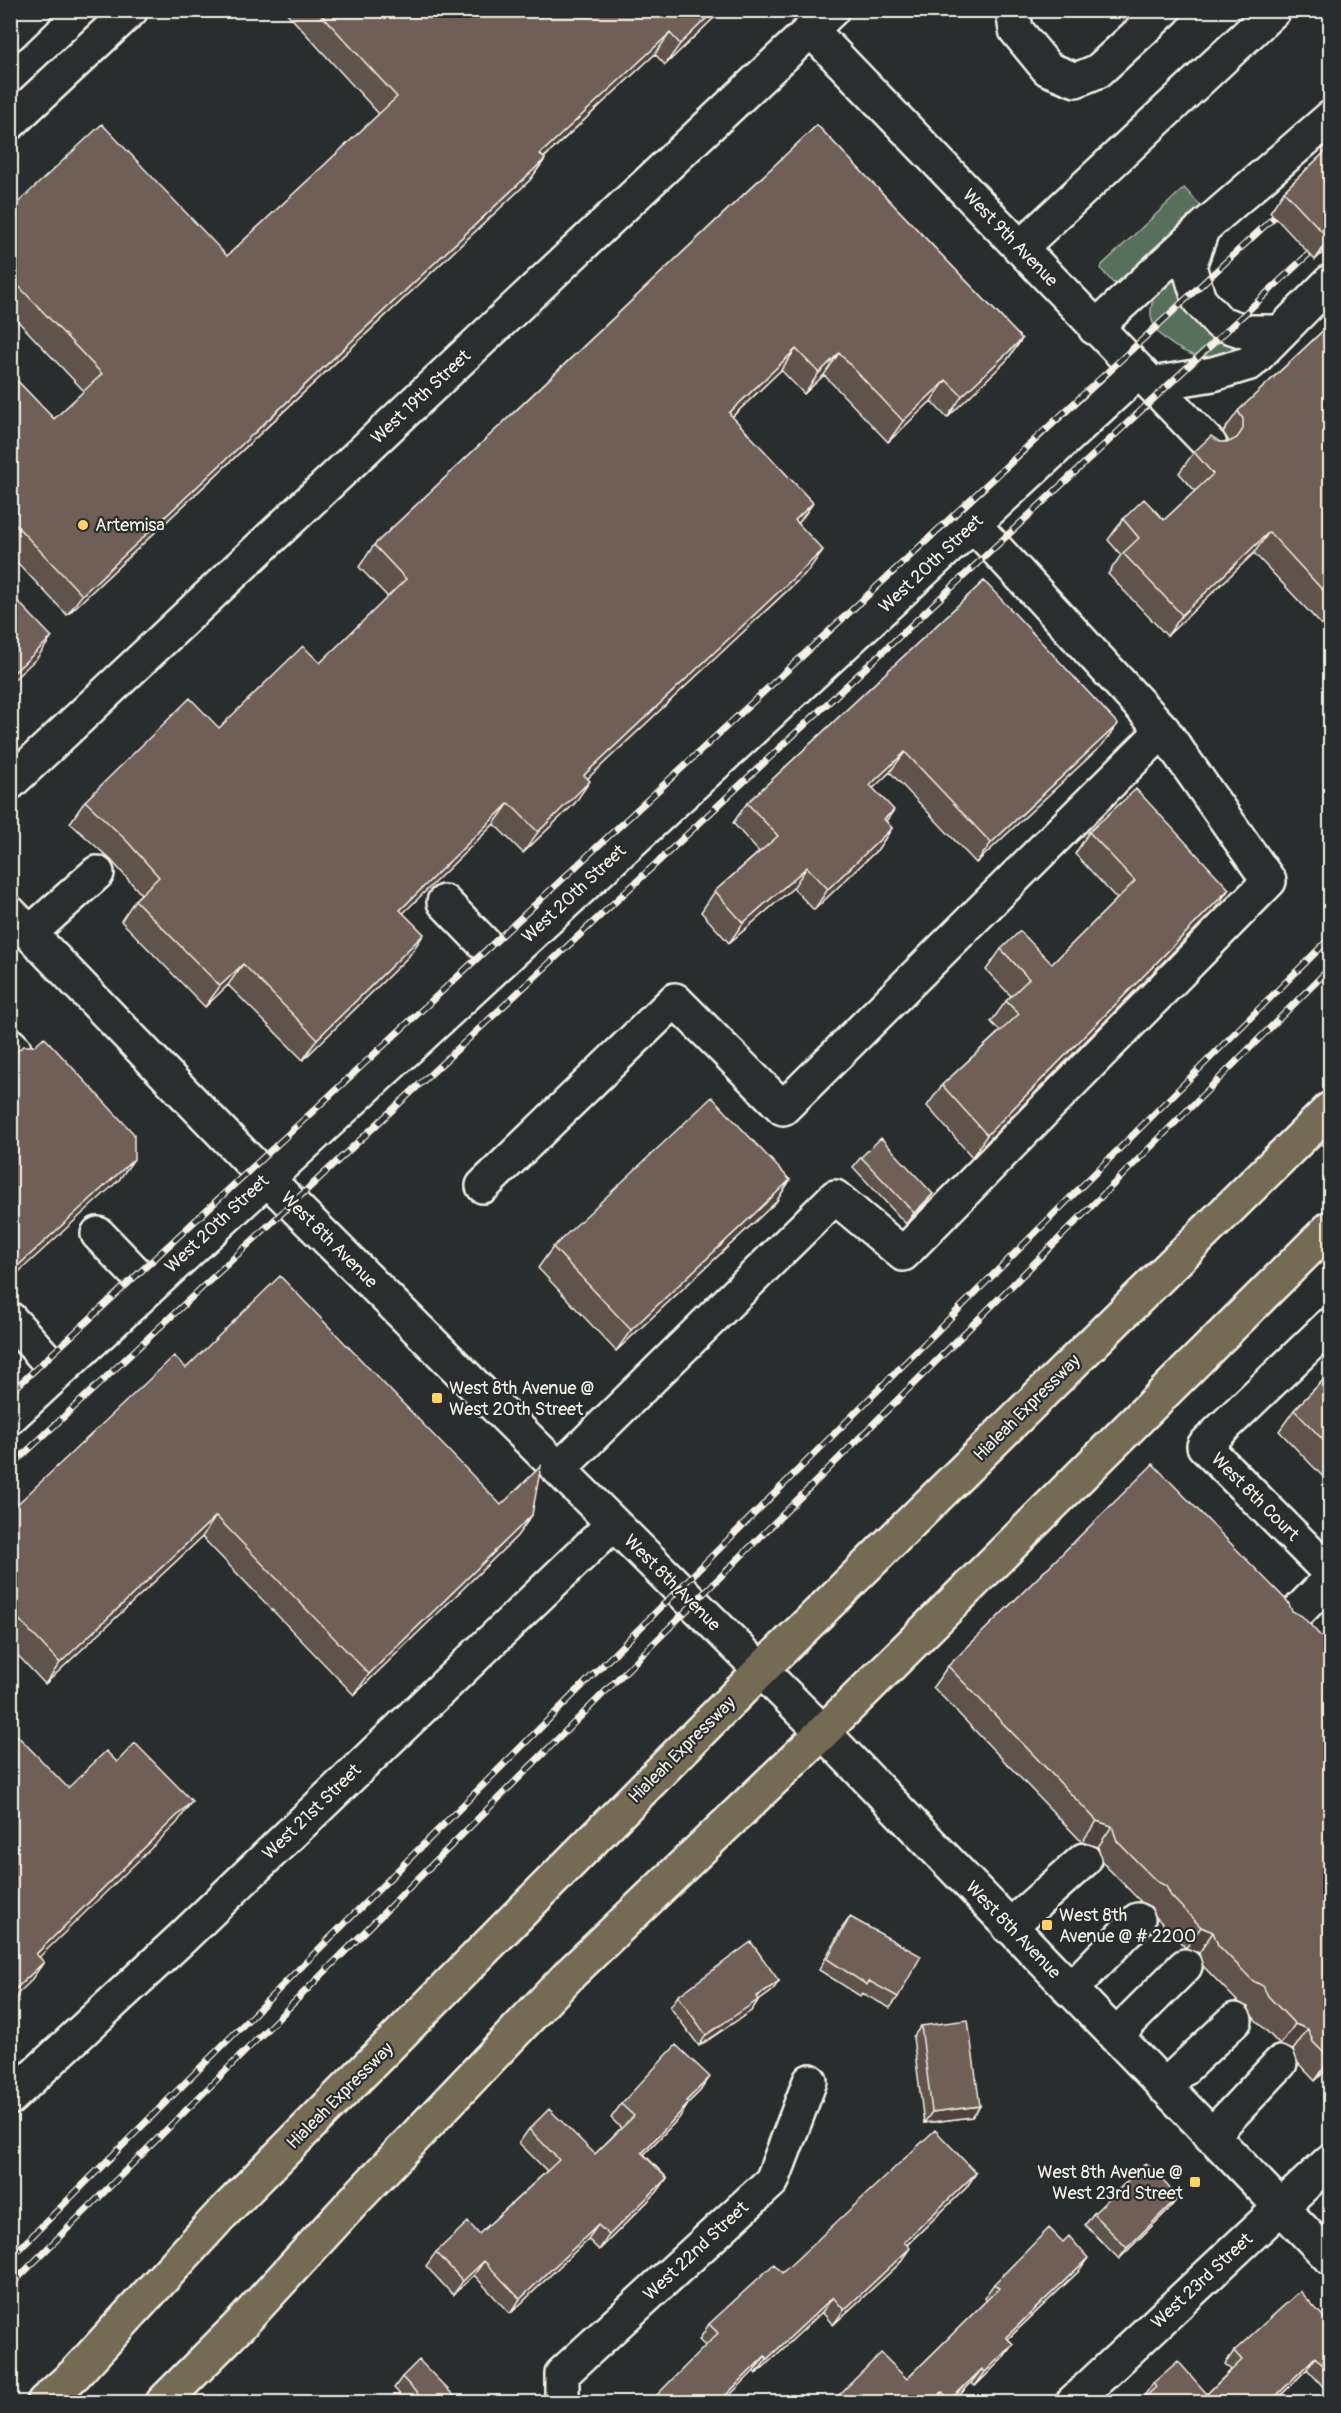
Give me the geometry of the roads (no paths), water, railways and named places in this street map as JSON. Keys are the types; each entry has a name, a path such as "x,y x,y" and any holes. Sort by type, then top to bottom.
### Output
{"main road":[{"name":"Hialeah Expressway","path":"44,2403 75,2374 218,2218 760,1671 1330,1109"},
{"path":"163,2403 240,2325 354,2201 571,1973 823,1732 1330,1228"}],"street":[{"path":"10,34 35,10"},
{"path":"15,109 131,10"},
{"path":"1013,10 1016,30 1048,69 1076,80 1098,71 1164,10"},
{"path":"1020,248 1274,10"},
{"name":"West 9th Avenue","path":"822,20 1020,248 1210,445"},
{"name":"West 19th Street","path":"10,783 822,20"},
{"path":"1095,328 1203,228 1330,118"},
{"path":"1203,228 1189,266 1198,300 1220,323 1247,332 1280,332"},
{"path":"1145,378 1213,374 1250,363 1330,282"},
{"name":"West 20th Street","path":"10,1416 973,524 1145,378"},
{"path":"559,1469 835,1197 903,1254 1269,882 1162,730 973,524"},
{"path":"483,1186 675,1000 783,1107 1162,730"},
{"path":"20,923 97,873"},
{"path":"444,902 501,961"},
{"name":"West 8th Avenue","path":"20,923 266,1178 823,1732 1330,2258"},
{"path":"98,1234 149,1287"},
{"path":"10,1319 58,1372"},
{"name":"West 8th Court","path":"1330,1325 1204,1446 1330,1573"},
{"name":"West 21st Street","path":"10,2098 180,1940 613,1524"},
{"path":"1291,1619 1330,1579"},
{"path":"1010,1927 1084,1860"},
{"path":"1070,1990 1138,1920"},
{"path":"1115,2036 1185,1966"},
{"path":"1164,2087 1235,2020"},
{"path":"1211,2136 1280,2064"},
{"name":"West 22nd Street","path":"562,2403 562,2374 772,2181 810,2081"},
{"name":"West 23rd Street","path":"1074,2403 1330,2161"}],"railway":[{"path":"10,1393 1286,206"},
{"path":"10,1467 1330,234"},
{"path":"10,2258 1330,938"},
{"path":"10,2286 1330,968"}],"place":[{"name":"Artemisa","path":"83,525"},
{"name":"West 8th Avenue @ West 20th Street","path":"437,1398"},
{"name":"West 8th Avenue @ # 2200","path":"1047,1925"},
{"name":"West 8th Avenue @ West 23rd Street","path":"1195,2182"}]}
